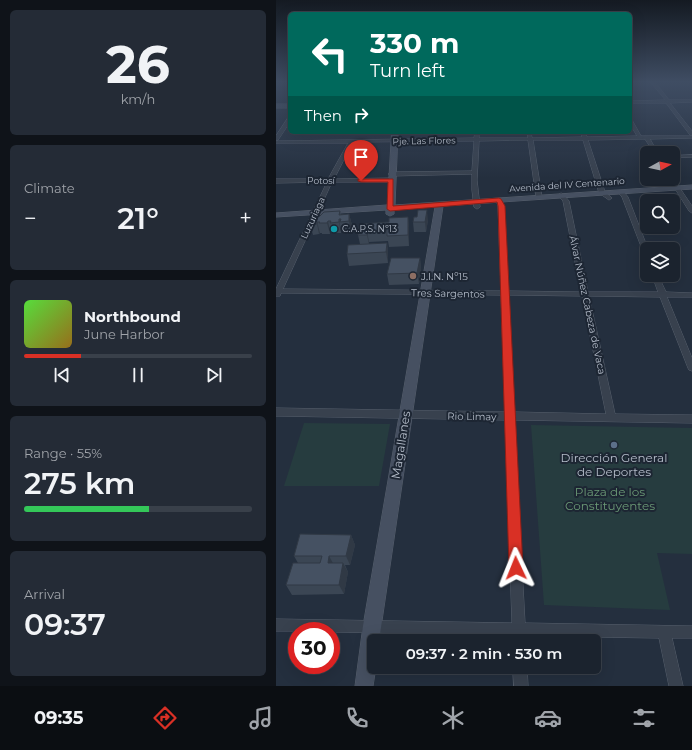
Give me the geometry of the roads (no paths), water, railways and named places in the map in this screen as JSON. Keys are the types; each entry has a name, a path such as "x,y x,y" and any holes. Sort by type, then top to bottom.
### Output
{"street":[{"path":"677,114 692,136"},
{"path":"276,141 288,122"},
{"path":"632,124 640,138"},
{"path":"390,211 394,134"},
{"path":"476,205 475,172 477,134"},
{"path":"529,134 540,197"},
{"path":"584,134 605,195"},
{"name":"Pje. Las Flores","path":"276,141 394,142 692,136"},
{"path":"647,138 652,146"},
{"name":"Luzuriaga","path":"277,293 330,181 351,142"},
{"path":"680,157 692,156"},
{"name":"Potosí","path":"276,181 330,181 475,172"},
{"path":"676,186 692,211"},
{"name":"Avenida del IV Centenario","path":"679,190 692,186"},
{"name":"Avenida del IV Centenario","path":"276,221 314,216 605,195 679,190 692,192"},
{"path":"623,194 642,242"},
{"name":"Avenida del IV Centenario","path":"500,203 540,197 563,198"},
{"name":"Álvar Núñez Cabeza de Vaca","path":"563,198 586,294 611,417"},
{"path":"500,203 506,294 519,634"},
{"name":"Magallanes","path":"364,686 372,626 439,208"},
{"name":"Avenida del IV Centenario","path":"276,215 314,216"},
{"path":"657,282 692,368"},
{"name":"Tres Sargentos","path":"277,293 692,295"},
{"name":"Rio Limay","path":"276,412 692,419"},
{"path":"276,625 372,626 503,634"},
{"path":"664,632 676,686"},
{"path":"567,634 692,632"},
{"path":"520,674 521,686"}],"place":[{"name":"C.A.P.S. Nº13","path":"334,229"},
{"name":"J.I.N. Nº15","path":"413,276"},
{"name":"Dirección General de Deportes","path":"614,445"}],"park label":[{"name":"Plaza de los Constituyentes","path":"610,499"}]}
